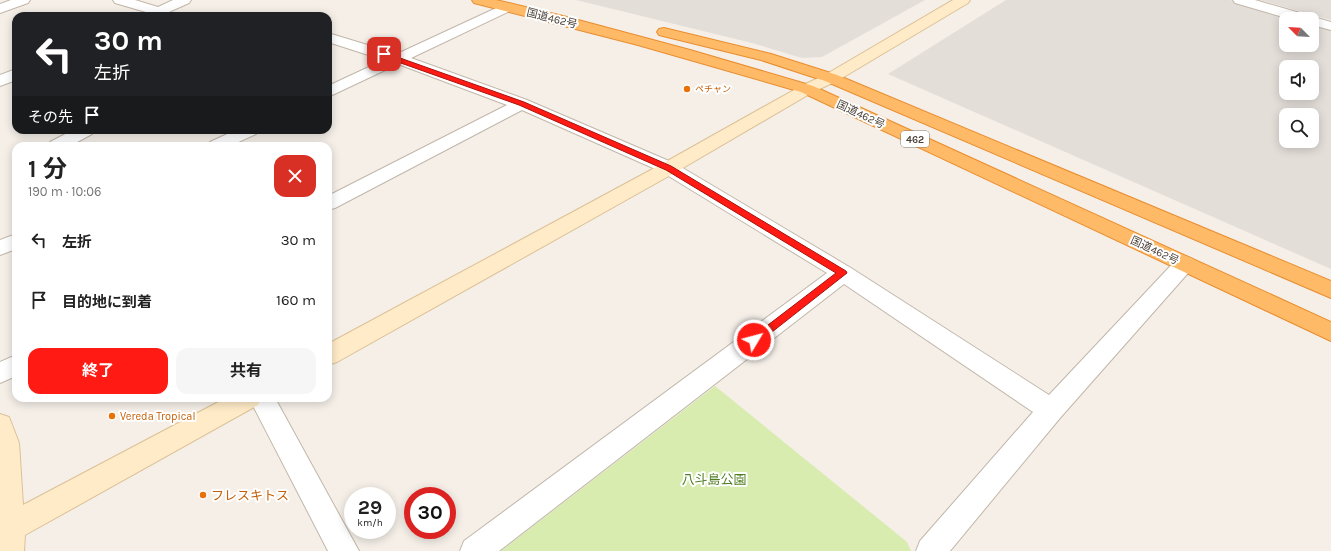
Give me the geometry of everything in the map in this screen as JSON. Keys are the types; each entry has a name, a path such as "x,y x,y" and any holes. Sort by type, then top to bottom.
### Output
{"highway":[{"name":"国道462号","path":"479,0 630,38 743,69 807,89 1331,332"},
{"name":"国道462号","path":"536,0 766,57 831,78 1331,290"}],"street":[{"path":"0,9 23,0"},
{"path":"120,0 148,12"},
{"path":"157,12 184,0"},
{"path":"332,353 668,168 807,89 831,78 963,0"},
{"path":"1240,0 1281,12"},
{"path":"332,90 507,7"},
{"path":"1319,23 1331,26"},
{"path":"332,38 398,59 521,104 668,168 843,273 1051,410"},
{"path":"0,81 12,76"},
{"path":"332,202 521,104"},
{"path":"64,142 78,134"},
{"path":"224,142 242,134"},
{"path":"0,248 12,243"},
{"path":"932,551 1051,410 1185,264"},
{"path":"475,551 843,273"},
{"path":"0,373 12,367"},
{"path":"0,425 5,443 6,537 242,402"},
{"path":"264,402 344,551"}],"shaded area":[{"path":"576,0 925,0 822,57 802,58 752,43"},
{"path":"1006,0 1230,0 1279,14 1279,52 1319,52 1319,26 1331,29 1331,269 888,74"},
{"path":"1260,0 1331,0 1331,20 1319,17 1319,12 1303,12"}],"green space":[{"name":"八斗島公園","path":"715,386 907,542 911,551 501,551"}],"place":[{"name":"ペチャン","path":"687,89"},
{"name":"Vereda Tropical","path":"112,416"},
{"name":"フレスキトス","path":"203,495"}],"route":[{"path":"384,54 521,104 668,168 843,273 754,340"}]}
